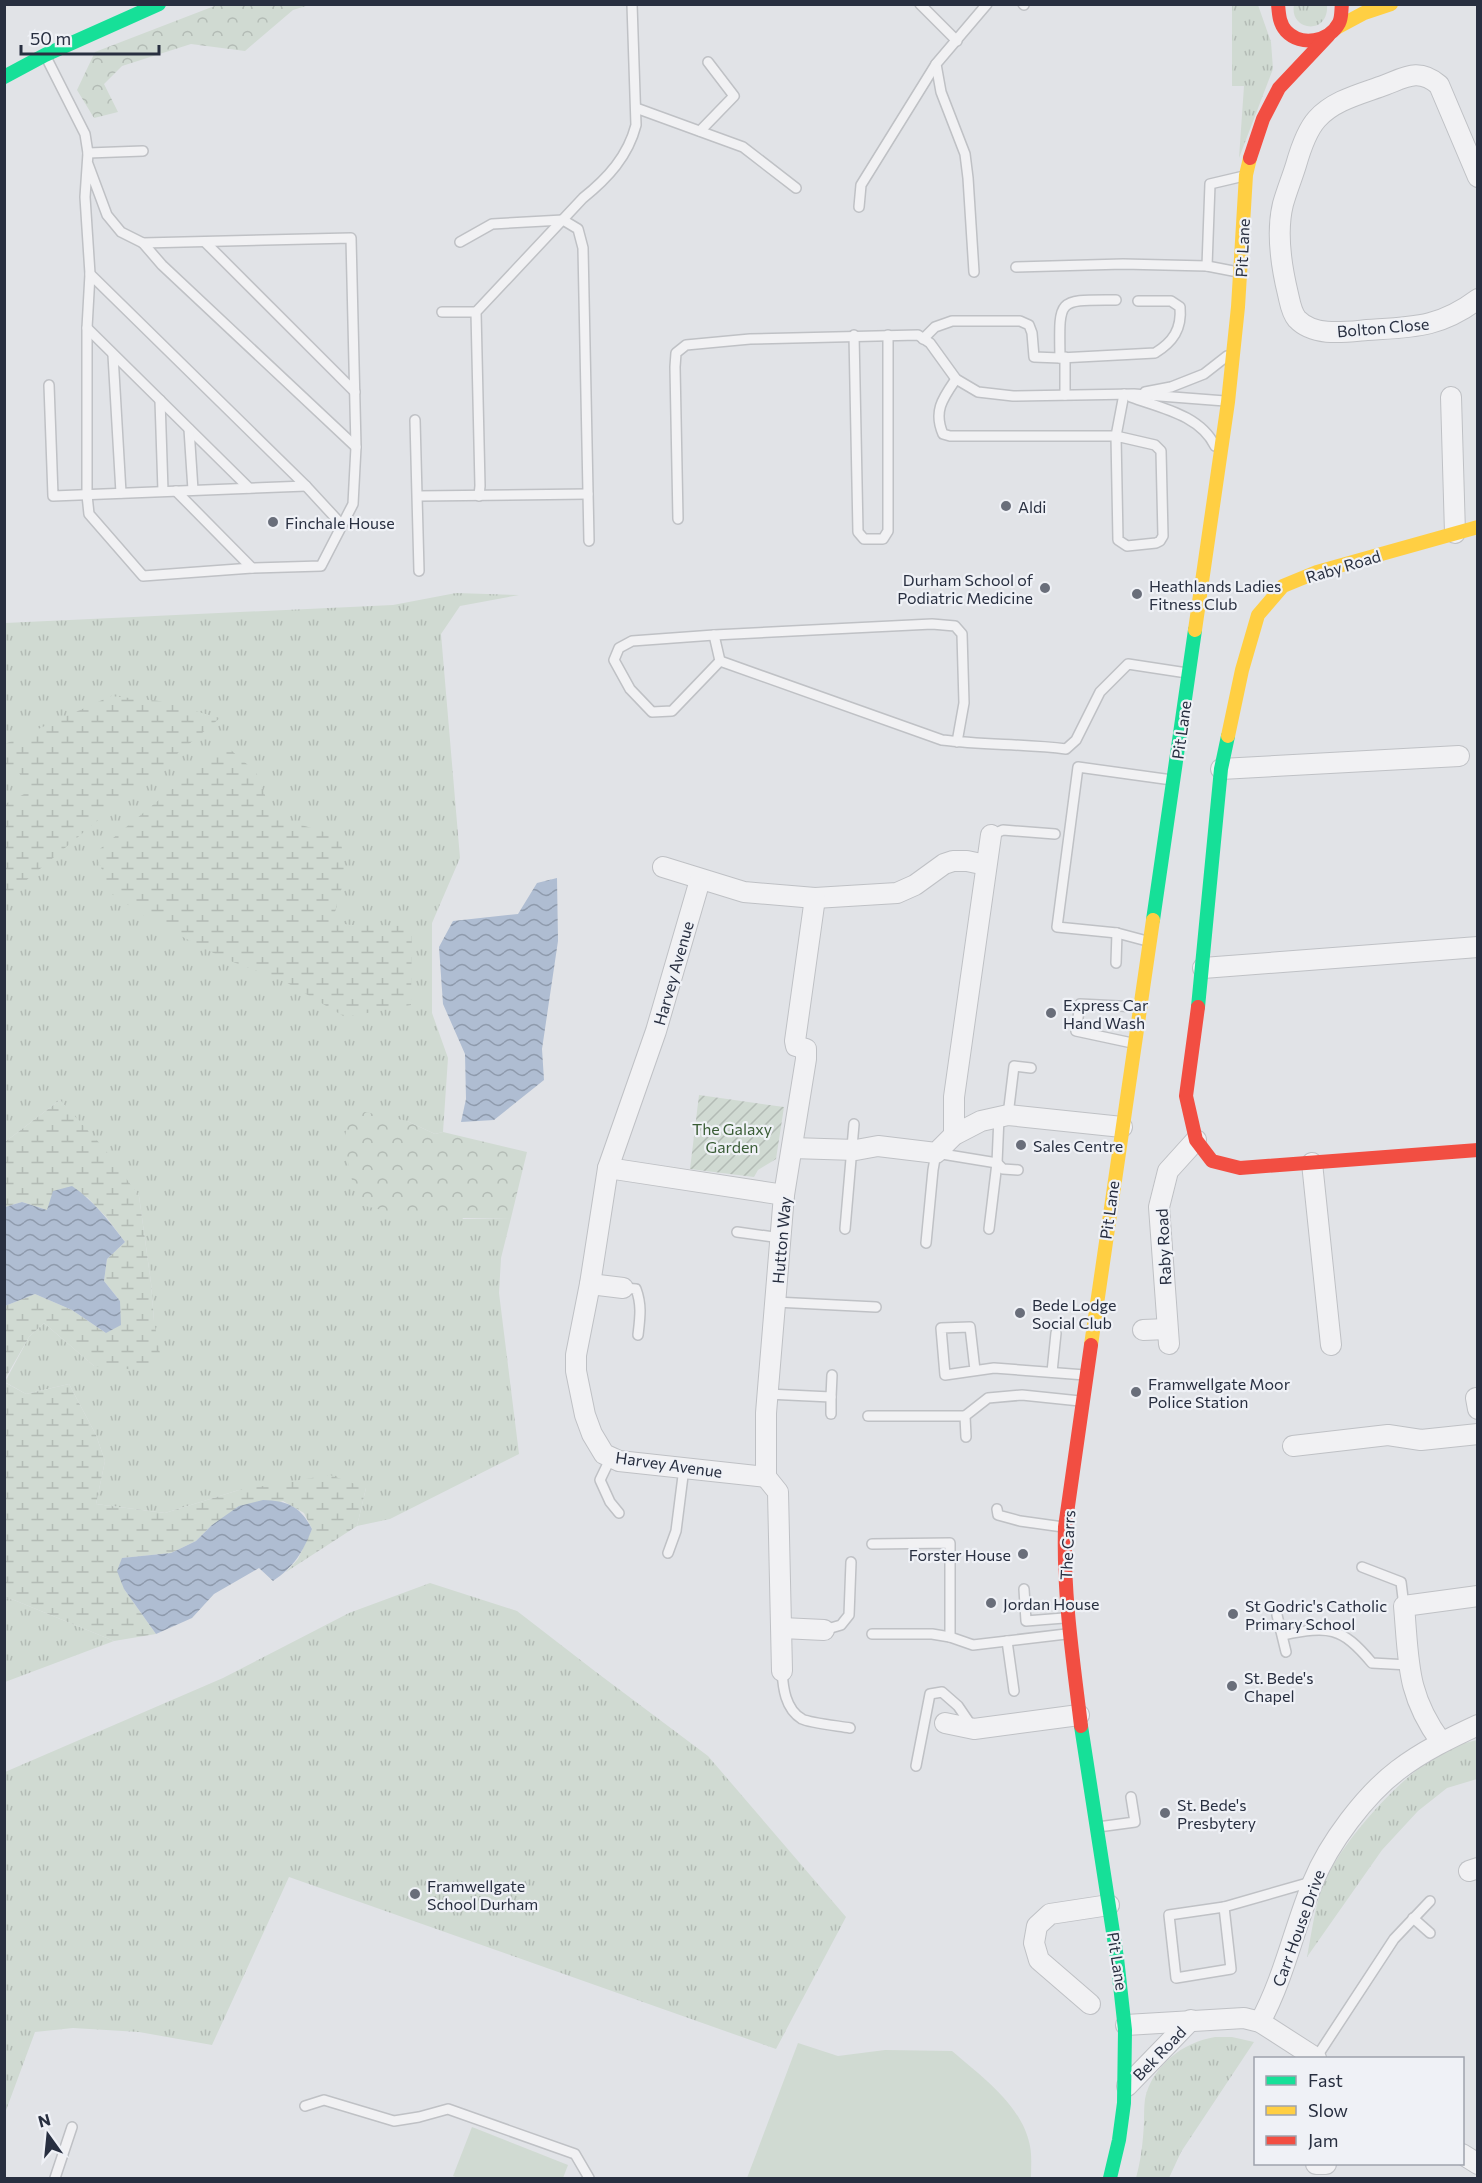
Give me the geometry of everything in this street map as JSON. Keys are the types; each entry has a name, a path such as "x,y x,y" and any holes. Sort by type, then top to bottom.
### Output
{"street":[{"path":"4,77 45,55 159,4"},
{"path":"1332,32 1341,18 1342,4"},
{"path":"1277,10 1285,30 1300,40 1310,42 1364,13 1391,4"},
{"path":"1277,10 1282,50"},
{"name":"Pit Lane","path":"1086,1375 1228,402 1246,175 1252,149 1263,119 1279,88 1332,32"},
{"name":"Pit Lane","path":"1279,88 1281,69"},
{"name":"Bolton Close","path":"1478,177 1439,85 1429,77 1412,74 1335,104 1316,120 1300,152 1283,205 1280,233 1284,278 1291,306 1298,319 1309,327 1332,333 1419,327 1442,321 1478,299"},
{"path":"1451,397 1455,533"},
{"name":"Raby Road","path":"1478,527 1317,572 1283,586 1258,615 1242,670 1221,769 1203,968 1186,1096 1196,1140 1212,1161 1240,1168 1478,1150"},
{"path":"1221,769 1459,756"},
{"path":"954,1135 954,1097 991,835"},
{"path":"663,867 744,892 815,898 897,893 915,885 944,864 953,861 986,865"},
{"name":"Harvey Avenue","path":"700,880 656,1031 608,1168 590,1284 576,1355 576,1371 585,1415 592,1434 604,1454 619,1461 766,1477"},
{"path":"815,898 795,1041 796,1046 806,1049 806,1059 792,1148 851,1150 878,1146 936,1152 954,1135 981,1121 1003,1116 1122,1126"},
{"path":"1203,968 1478,947"},
{"name":"Raby Road","path":"1143,1330 1168,1337 1159,1207 1168,1171 1196,1140"},
{"name":"Hutton Way","path":"782,1671 778,1492 766,1477 767,1394 784,1195 792,1148"},
{"path":"1312,1163 1331,1346"},
{"path":"608,1168 784,1195"},
{"path":"590,1284 623,1288"},
{"name":"The Carrs","path":"1083,1745 1067,1634 1064,1551 1065,1527 1086,1375"},
{"path":"1293,1446 1388,1435 1421,1440 1478,1434"},
{"path":"1441,1742 1420,1709 1412,1689 1404,1606 1478,1596"},
{"path":"782,1628 824,1630"},
{"path":"945,1723 974,1729 1079,1715"},
{"name":"Carr House Drive","path":"1260,2022 1277,1986 1314,1881 1341,1832 1363,1805 1397,1771 1441,1742 1478,1725"},
{"name":"Pit Lane","path":"1083,1745 1126,2025 1127,2086 1122,2127 1110,2178"},
{"path":"1090,2004 1039,1960 1034,1944 1037,1926 1050,1914 1109,1905"},
{"name":"Bek Road","path":"1126,2025 1244,2018 1260,2022 1314,2057"},
{"name":"Bek Road","path":"1127,2086 1191,2020"},
{"path":"1464,2155 1478,2164"}],"lane":[{"path":"479,496 476,312 624,157 634,133 636,108 632,4"},
{"path":"920,4 957,41"},
{"path":"859,207 861,185 936,64 987,4"},
{"path":"45,55 85,134 88,158 85,197 90,274 87,328 89,514 143,576 252,568 321,566 353,504 356,447 351,238 143,243"},
{"path":"700,131 734,96 708,62"},
{"path":"936,64 941,92 964,154 968,178 974,272"},
{"path":"636,108 743,147 796,188"},
{"path":"88,158 143,151"},
{"path":"88,158 107,214 121,232 143,243 162,265 356,447"},
{"path":"1207,266 1210,184 1246,175"},
{"path":"460,242 492,224 563,220 578,229 584,248 589,541"},
{"path":"204,243 355,392"},
{"path":"1016,267 1123,264 1207,266 1240,273"},
{"path":"90,274 306,486 342,525"},
{"path":"1065,395 1060,313 1065,305 1074,300 1116,300"},
{"path":"923,339 935,327 952,321 1020,321 1029,325 1034,357 1155,353 1165,347 1178,332 1181,320 1180,307 1171,301 1138,301"},
{"path":"442,312 476,312"},
{"path":"87,328 249,488"},
{"path":"854,335 858,532 864,539 883,539 887,536 888,531 888,335"},
{"path":"678,519 676,353 686,345 750,339 918,335 930,343 956,379 978,392 1013,396 1128,394 1228,402"},
{"path":"1128,394 1171,387 1204,374 1233,350"},
{"path":"113,355 121,493"},
{"path":"956,379 939,403 940,427 944,434 950,436 1116,436 1155,445 1161,451 1163,536 1156,543 1127,546 1118,540 1116,436 1128,394"},
{"path":"49,385 53,496 306,486"},
{"path":"1128,394 1191,419 1211,437 1220,456"},
{"path":"160,400 163,491"},
{"path":"415,420 419,571"},
{"path":"189,429 193,490"},
{"path":"176,491 252,568"},
{"path":"418,496 588,494"},
{"path":"720,661 672,711 652,712 630,689 614,660 619,648 632,641 932,624 955,626 962,634 964,703 957,742"},
{"path":"714,635 720,661"},
{"path":"720,661 942,740 1022,744 1066,749 1076,740 1100,692 1128,664 1189,673"},
{"path":"1149,941 1117,933 1057,927 1078,767 1174,780"},
{"path":"991,835 1003,830 1055,834"},
{"path":"1116,963 1117,933"},
{"path":"1134,1043 1076,1031 1080,1004 1140,1007"},
{"path":"989,1229 1003,1116 1014,1066 1031,1068"},
{"path":"845,1229 854,1124"},
{"path":"926,1243 936,1152 997,1163 1003,1168 1018,1170"},
{"path":"737,1232 781,1238"},
{"path":"623,1288 636,1289 641,1305 638,1335"},
{"path":"776,1302 876,1307"},
{"path":"975,1371 970,1327 941,1328 945,1375 975,1371 994,1368 1086,1375"},
{"path":"1052,1372 1056,1333"},
{"path":"831,1414 832,1376"},
{"path":"767,1394 831,1397"},
{"path":"868,1416 965,1416 988,1398 1022,1395 1083,1401"},
{"path":"965,1416 966,1437"},
{"path":"611,1457 600,1480 610,1502 619,1513"},
{"path":"668,1553 676,1531 684,1468"},
{"path":"997,1509 998,1515 1020,1521 1065,1527"},
{"path":"872,1544 950,1543 950,1637"},
{"path":"824,1630 840,1625 849,1615 851,1562"},
{"path":"1362,1567 1401,1582 1404,1606"},
{"path":"1024,1589 1026,1621 1066,1618"},
{"path":"1278,1615 1286,1652"},
{"path":"1283,1635 1308,1630 1336,1631 1355,1643 1372,1663 1409,1665"},
{"path":"872,1634 932,1634 973,1645 1067,1634"},
{"path":"1007,1641 1014,1691"},
{"path":"782,1671 783,1693 791,1708 802,1719 850,1728"},
{"path":"916,1766 930,1694 942,1692 958,1706 974,1729"},
{"path":"1095,1827 1135,1822 1131,1797"},
{"path":"1224,1907 1231,1969 1176,1978 1169,1915 1224,1907 1314,1881"},
{"path":"1317,2057 1394,1939 1430,1901"},
{"path":"1413,1918 1430,1933"},
{"path":"305,2106 324,2100 394,2121 448,2109 575,2154 589,2178"},
{"path":"55,2178 72,2127"}],"green space":[{"path":"217,5 309,5 293,10 245,51 191,44 122,66 104,84 118,112 94,118 77,90 95,52"},
{"path":"1232,5 1258,5 1271,42 1273,69 1239,158 1244,86 1232,86"},
{"path":"1294,5 1327,5 1326,15 1322,22 1316,25 1303,25 1294,14"},
{"path":"456,593 519,595 460,606 441,634 460,858 432,923 432,1013 448,1058 443,1132 435,1134 407,1121 463,1219 511,1218 501,1258 499,1293 519,1454 390,1519 357,1526 366,1488 239,1490 165,1513 96,1504 105,1461 96,1435 69,1384 26,1394 5,1382 29,1337 44,1323 94,1366 154,1321 139,1196 60,1100 5,1142 5,623 393,605"},
{"path":"111,696 159,701 220,718 10,894 5,894 5,804 28,792 17,768 5,772 5,744"},
{"path":"225,745 256,772 273,816 340,837 346,873 332,922 351,925 412,926 411,1005 345,1017 284,981 225,959 152,921 112,894 95,853"},
{"name":"The Galaxy Garden","path":"699,1095 784,1107 776,1159 758,1170 754,1177 690,1169"},
{"path":"60,1100 103,1147 139,1196 154,1321 161,1359 139,1370 94,1366 44,1323 29,1337 5,1379 5,1306 35,1294 72,1310 106,1333 120,1301 104,1281 107,1259 125,1242 87,1197 47,1210 22,1202 5,1207 5,1142"},
{"path":"365,1112 407,1121 435,1134 443,1132 527,1152 511,1218 416,1218 361,1205 351,1177 344,1141 349,1117"},
{"path":"4,1382 26,1394 69,1384 96,1435 105,1461 96,1504 165,1513 239,1490 330,1475 366,1488 357,1526 286,1572 298,1559 312,1529 304,1513 283,1501 212,1525 196,1541 171,1553 123,1558 124,1589 156,1634 114,1641 5,1598"},
{"path":"430,1583 517,1611 708,1756 846,1917 776,2049 289,1877 212,2045 139,2032 73,2028 35,2032 5,2113 5,1772 223,1678 349,1613"},
{"path":"5,1598 14,1600 114,1641 5,1682"},
{"path":"1477,1740 1477,1779 1447,1788 1418,1811 1382,1850 1307,1957 1320,1893 1328,1874 1356,1832 1394,1791 1433,1758 1451,1748"},
{"path":"1215,2037 1232,2037 1254,2042 1181,2152 1169,2178 1136,2178 1142,2144 1145,2099 1154,2076 1181,2050"},
{"path":"798,2043 838,2056 885,2050 952,2051 999,2093 1019,2118 1030,2146 1031,2178 747,2178"},
{"path":"472,2127 568,2165 563,2178 458,2178 453,2176"}],"water":[{"path":"557,878 558,941 542,1049 544,1080 494,1120 461,1122 466,1099 465,1054 443,1004 439,947 453,921 518,914 537,883"},
{"path":"72,1186 94,1205 125,1242 107,1259 104,1281 120,1301 121,1325 106,1333 72,1310 35,1294 5,1306 5,1207 22,1202 47,1210 53,1191"},
{"path":"263,1500 292,1506 303,1515 312,1529 301,1552 292,1564 273,1581 259,1568 214,1594 192,1618 156,1634 124,1589 117,1571 122,1558 171,1553 196,1541 212,1525 239,1506"}],"traffic: fast":[{"path":"4,77 45,55 159,4"},
{"path":"1153,920 1195,630"},
{"path":"1198,1007 1221,769 1228,736"},
{"path":"1081,1726 1117,1958 1125,2030 1124,2103 1119,2140 1110,2178"}],"traffic: slow":[{"path":"1336,28 1364,13 1391,4"},
{"path":"1195,630 1228,402 1238,307 1246,175 1250,158"},
{"path":"1228,736 1242,670 1258,615 1283,586 1317,572 1478,527"},
{"path":"1091,1345 1153,920"}],"traffic: jam":[{"path":"1278,4 1281,22 1286,31 1292,36 1307,41 1329,35 1340,21 1342,4"},
{"path":"1250,158 1263,119 1279,88 1328,36"},
{"path":"1198,1007 1186,1096 1196,1140 1212,1161 1240,1168 1478,1150"},
{"path":"1081,1726 1067,1602 1065,1527 1091,1345"}],"place":[{"name":"Aldi","path":"1006,506"},
{"name":"Finchale House","path":"273,522"},
{"name":"Durham School of Podiatric Medicine","path":"1045,588"},
{"name":"Heathlands Ladies Fitness Club","path":"1137,594"},
{"name":"Express Car Hand Wash","path":"1051,1013"},
{"name":"Sales Centre","path":"1021,1145"},
{"name":"Bede Lodge Social Club","path":"1020,1313"},
{"name":"Framwellgate Moor Police Station","path":"1136,1392"},
{"name":"Forster House","path":"1023,1554"},
{"name":"Jordan House","path":"991,1603"},
{"name":"St Godric's Catholic Primary School","path":"1233,1614"},
{"name":"St. Bede's Chapel","path":"1232,1686"},
{"name":"St. Bede's Presbytery","path":"1165,1813"},
{"name":"Framwellgate School Durham","path":"415,1894"}]}
